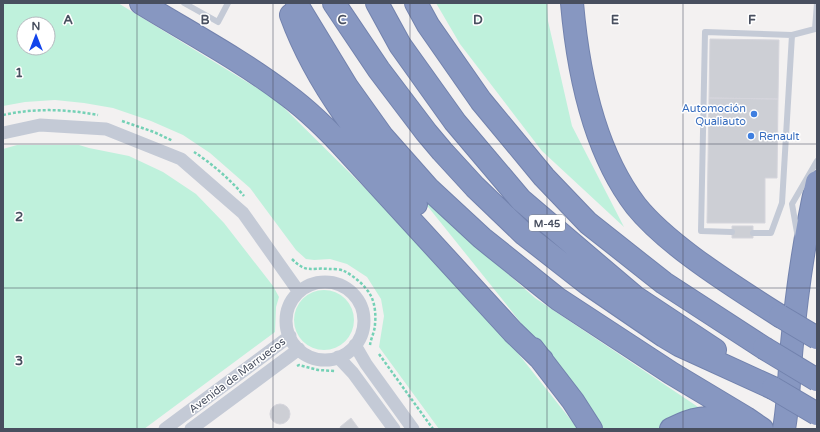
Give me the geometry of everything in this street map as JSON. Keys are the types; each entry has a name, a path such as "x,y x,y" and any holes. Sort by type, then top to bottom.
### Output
{"highway":[{"path":"287,3 307,53 325,87 350,124 518,328 573,401 591,429"},
{"path":"297,3 347,88 382,136 428,188 476,233 558,299 671,373 762,429"},
{"path":"334,3 379,70 430,137 474,187 524,234 588,284 664,336 679,345 773,388"},
{"name":"M-45","path":"377,3 400,45 455,122 521,200 635,297 773,388 817,414"},
{"name":"M-45","path":"416,3 428,25 481,101 544,177 588,223 664,283 764,348 817,380"},
{"path":"572,3 582,73 594,120 610,164 627,193 647,218 671,241 743,293 817,338"},
{"path":"147,6 231,56 268,81 318,121 350,153 513,332 542,360"},
{"path":"785,427 802,260 817,182"},
{"path":"671,429 695,419 716,418 736,423 751,429"}],"street":[{"path":"3,133 40,125 106,129 180,159 243,213 299,292"},
{"path":"327,282 341,286 353,294 361,307 364,316 362,331 355,344 349,351 338,357 328,359 308,355 299,349 290,336 286,323 288,310 293,298 299,292 312,284 327,282"},
{"name":"Avenida de Marruecos","path":"165,429 290,336"},
{"path":"355,344 366,364 413,429"},
{"name":"Avenida de Marruecos","path":"191,429 299,349"},
{"path":"338,357 353,373 394,429"}],"lane":[{"path":"184,3 218,22 228,3"},
{"path":"732,232 701,231 704,32 792,35 815,30 817,3"},
{"path":"753,233 771,233 782,203 792,35"},
{"path":"802,260 795,228 792,204 817,161"},
{"path":"782,203 792,204"}],"path":[{"path":"379,354 434,429"},
{"path":"293,367 299,365 318,370 336,371"}],"green space":[{"path":"3,3 118,3 275,99 439,263 505,337 578,429 439,429 379,347 384,316 381,299 367,277 347,264 330,259 306,259 296,250 250,188 210,153 183,135 151,121 113,108 55,100 25,102 3,106"},
{"path":"436,3 547,3 548,21 572,126 624,227 542,151 460,44"},
{"path":"17,145 79,145 129,156 163,172 196,194 224,223 273,286 279,297 276,307 275,332 144,429 3,429 3,149"},
{"path":"417,193 535,298 731,429 603,429"},
{"path":"324,290 336,292 349,303 352,308 354,320 352,332 341,345 336,348 324,350 312,348 299,337 296,332 294,320 296,308 307,295 312,292"}],"building":[{"path":"710,39 779,40 778,99 709,98"},
{"path":"709,98 778,99 777,178 765,178 765,223 707,223"},
{"path":"732,226 753,226 753,238 732,238"},
{"path":"280,404 287,407 290,414 287,421 280,424 273,421 270,414 273,407"},
{"path":"351,418 359,429 341,429 340,427"}],"place":[{"name":"Automoción Qualiauto","path":"754,114"},
{"name":"Renault","path":"751,136"}]}
